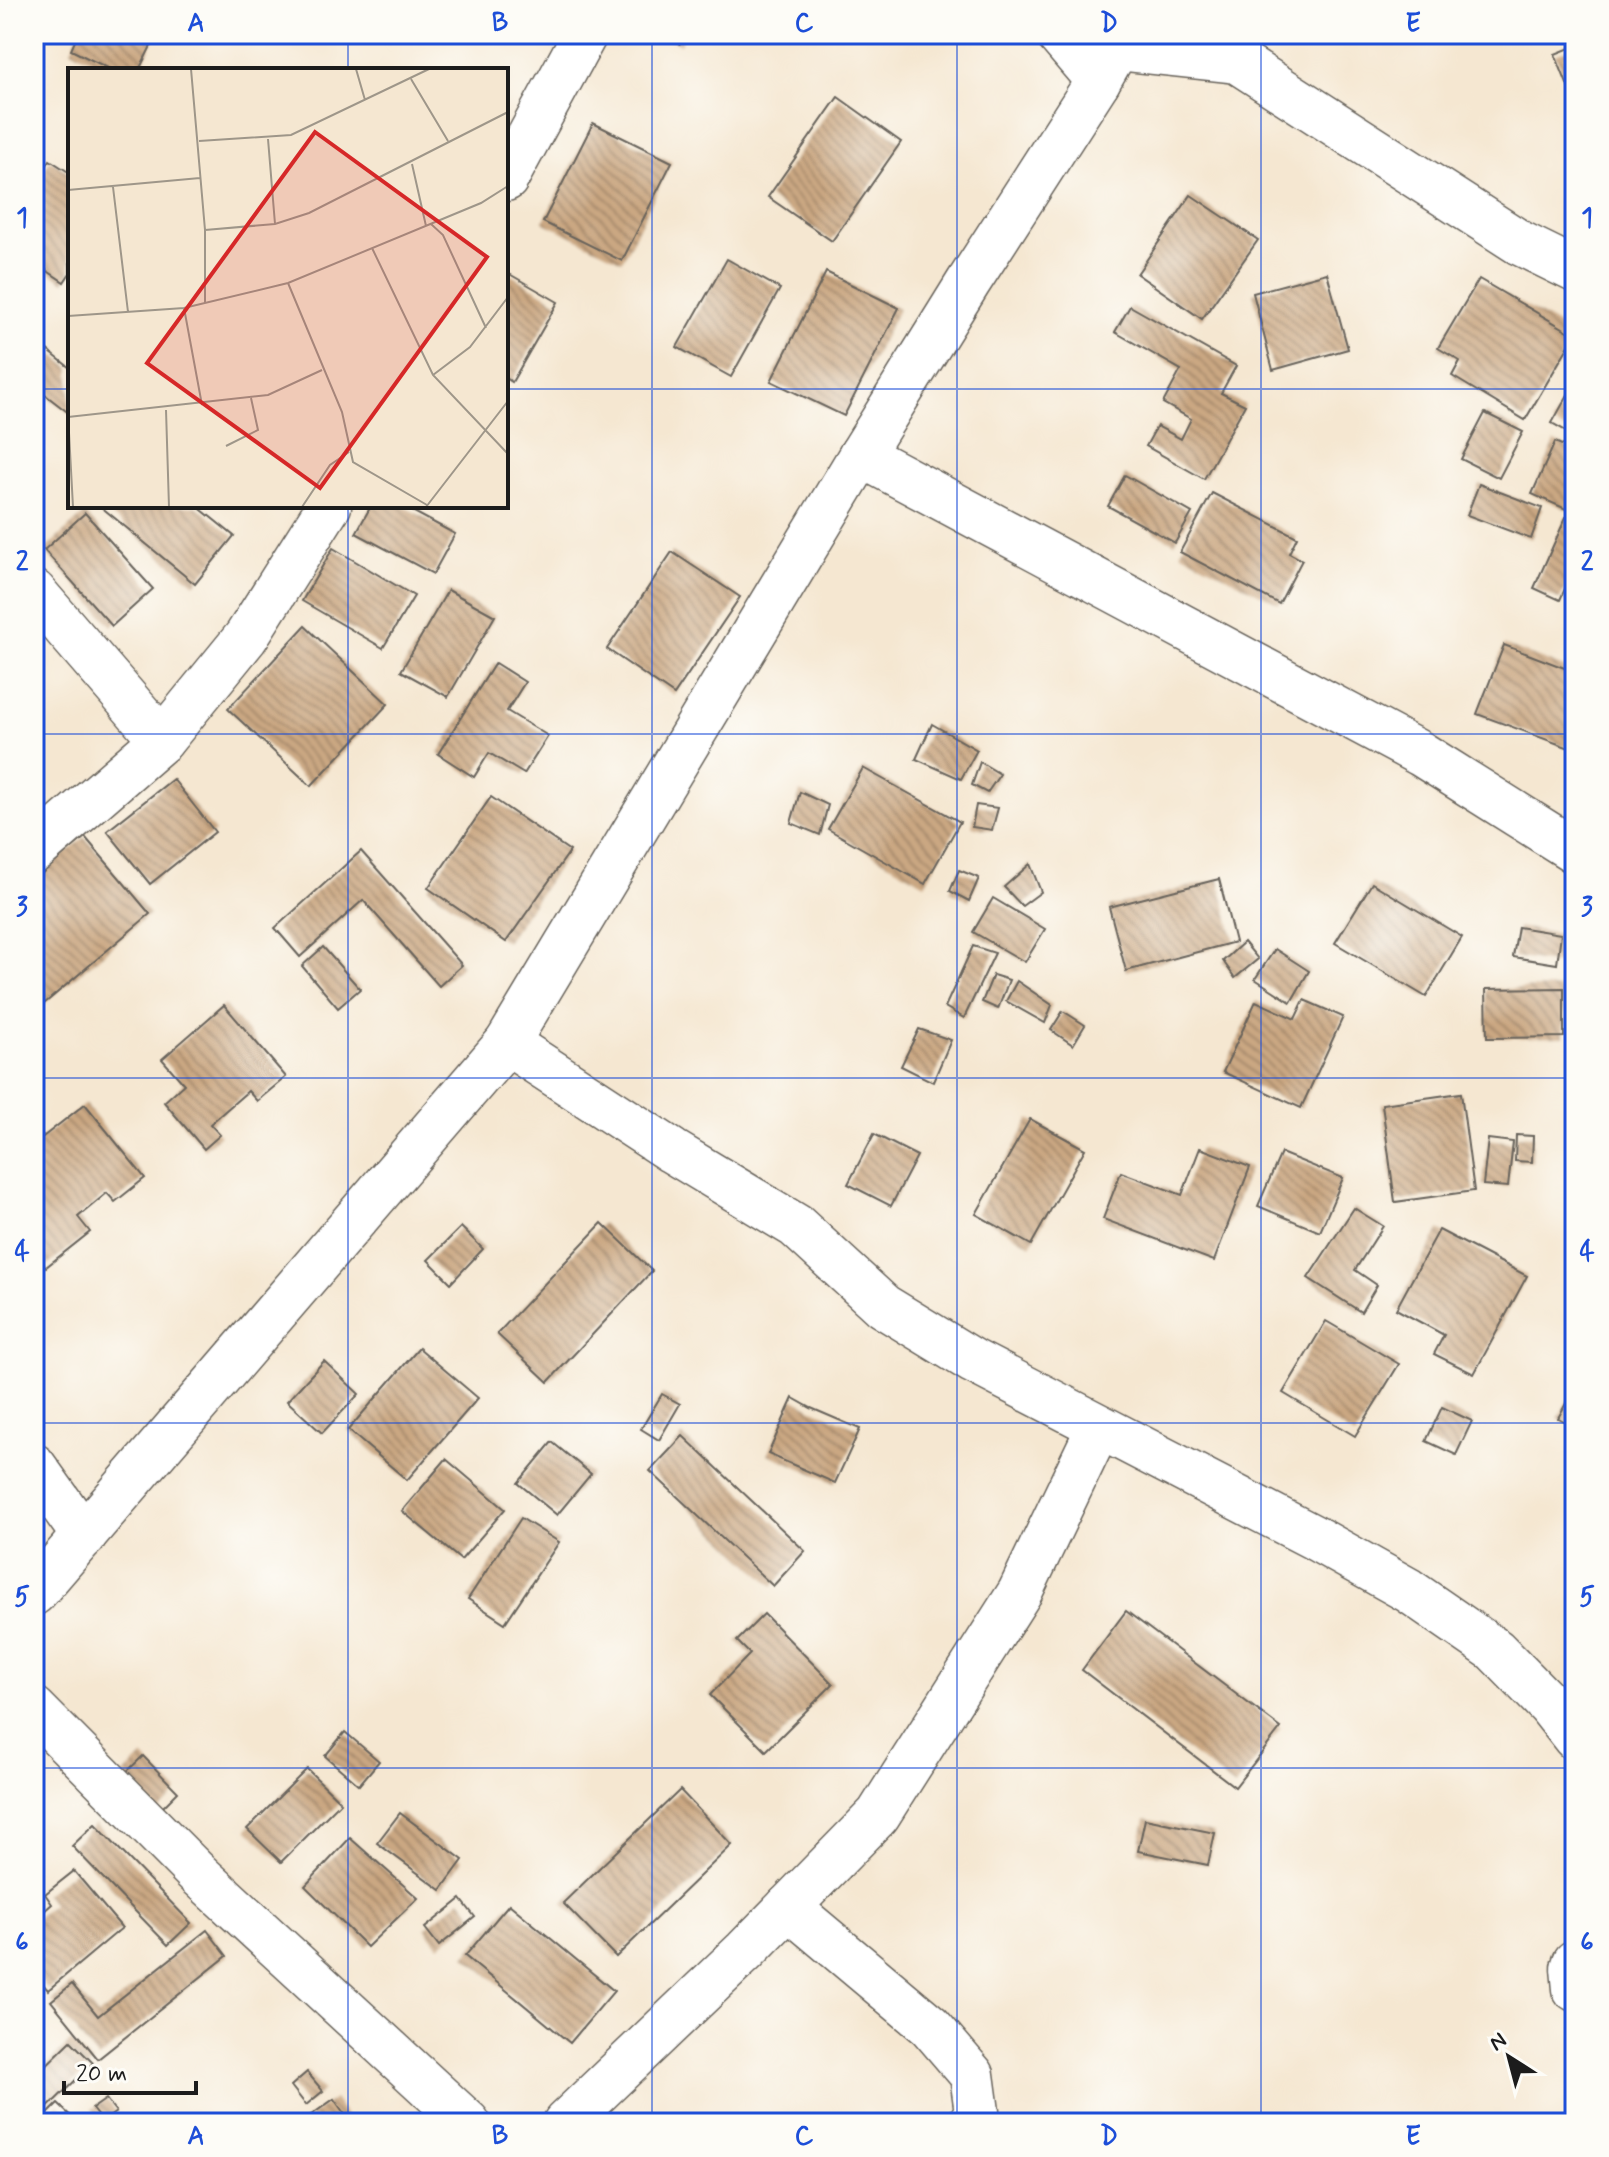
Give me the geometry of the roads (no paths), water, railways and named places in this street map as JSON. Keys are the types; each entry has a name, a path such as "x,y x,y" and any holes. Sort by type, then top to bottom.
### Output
{"street":[{"path":"508,175 585,34"},
{"path":"1058,34 1113,54 1237,61 1520,243 1575,270"},
{"path":"34,1593 507,1043 861,455 1113,54"},
{"path":"861,455 1421,754 1575,851"},
{"path":"34,851 162,740 246,637 328,508"},
{"path":"34,592 162,740"},
{"path":"507,1043 672,1151 796,1226 883,1306 973,1361 1315,1538 1408,1590 1495,1650 1549,1705 1575,1738"},
{"path":"565,2123 745,1951 878,1815 1020,1592 1099,1427"},
{"path":"34,1466 84,1536"},
{"path":"34,1709 196,1872 468,2123"},
{"path":"788,1907 930,2026 972,2075 977,2112 970,2123"},
{"path":"1575,1962 1575,1989"}]}
